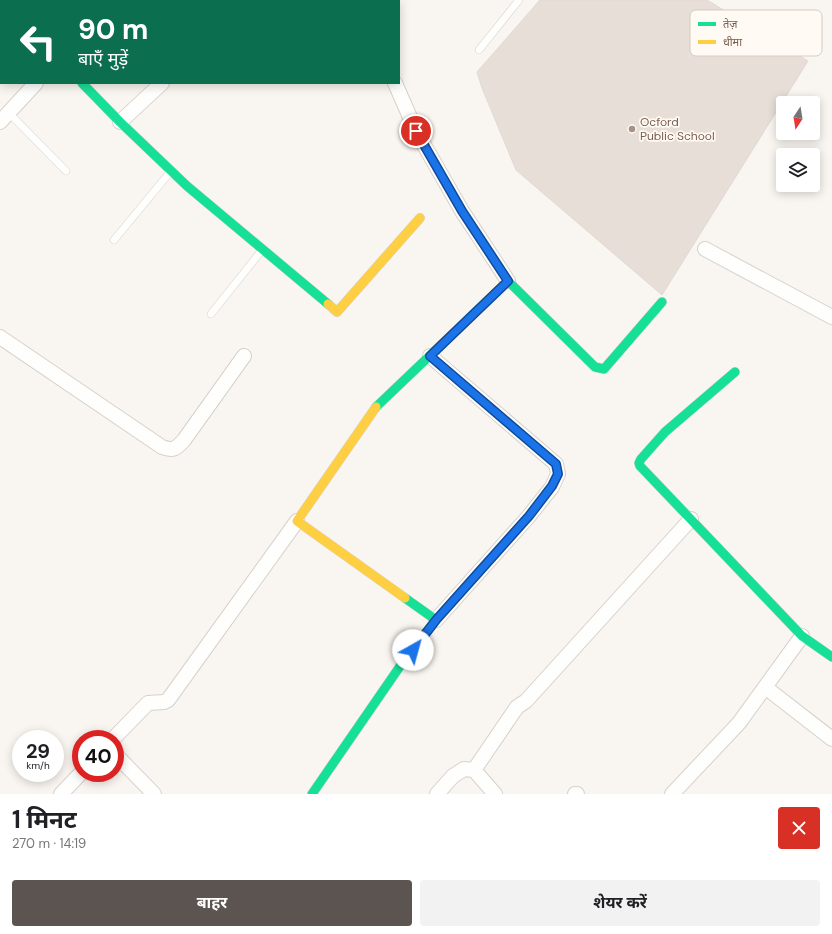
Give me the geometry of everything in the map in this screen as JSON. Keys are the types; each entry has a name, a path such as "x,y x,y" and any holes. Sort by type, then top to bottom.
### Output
{"street":[{"path":"4,118 35,84"},
{"path":"83,84 120,122 187,186 337,312 420,218"},
{"path":"120,122 161,84"},
{"path":"394,84 416,131 462,211 508,281 595,367 604,369 662,302"},
{"path":"706,249 832,317"},
{"path":"122,730 148,703 164,702 168,700 297,521 375,408 508,281"},
{"path":"0,337 162,447 170,450 177,447 184,440 244,356"},
{"path":"312,794 405,659 436,620 529,516 552,486 558,474 556,464 430,356"},
{"path":"735,372 666,432 641,459 639,463 640,466 802,636 832,657"},
{"path":"474,770 517,707 526,701 691,519"},
{"path":"297,521 436,620"},
{"path":"672,794 739,723 802,636"},
{"path":"765,687 832,739"},
{"path":"124,763 154,794"},
{"path":"437,794 454,776 464,769 474,770 494,794"},
{"path":"61,794 72,782"}],"lane":[{"path":"479,50 519,0"},
{"path":"4,118 66,171"},
{"path":"114,240 171,171"},
{"path":"210,314 263,249"}],"building":[{"name":"Ocford Public School","path":"540,0 707,0 724,10 690,10 690,56 800,56 808,61 786,96 776,96 776,112 662,295 516,170 482,88 477,72"}],"traffic: fast":[{"path":"83,84 120,122 187,186 328,304"},
{"path":"376,407 508,281 595,367 604,369 662,302"},
{"path":"735,372 665,432 641,459 639,463 640,466 802,636 832,657"},
{"path":"312,794 405,659 436,620 405,598"}],"traffic: slow":[{"path":"328,304 337,312 420,218"},
{"path":"376,407 297,521 405,598"}],"place":[{"name":"Ocford Public School","path":"632,129"}],"route":[{"path":"413,650 436,620 529,516 552,486 558,474 556,464 430,356 508,281 462,211 416,131"}]}
